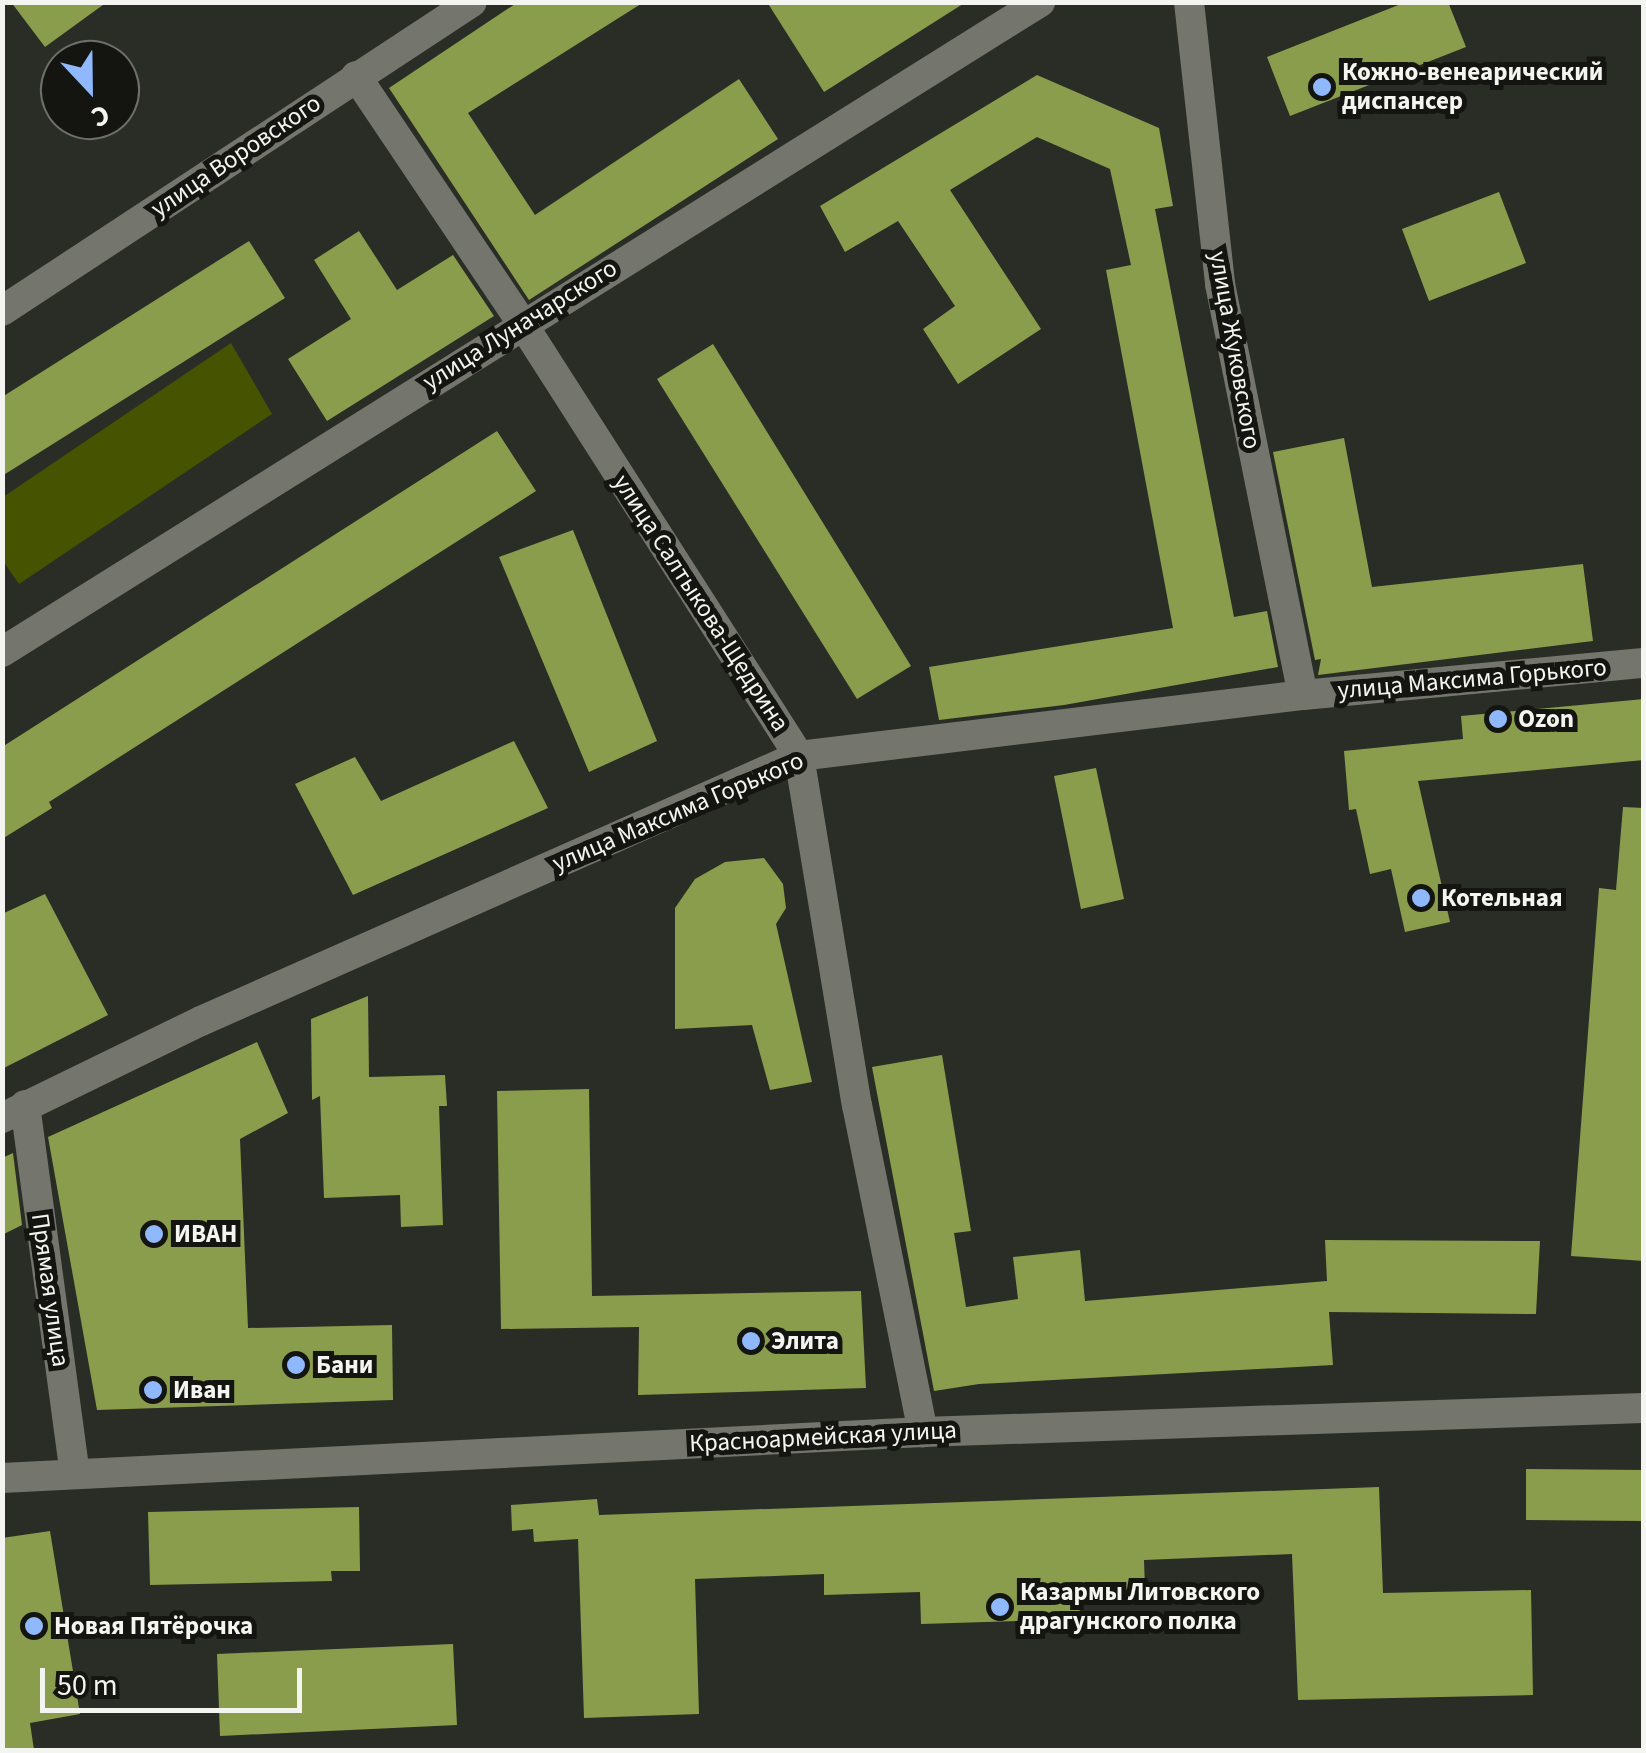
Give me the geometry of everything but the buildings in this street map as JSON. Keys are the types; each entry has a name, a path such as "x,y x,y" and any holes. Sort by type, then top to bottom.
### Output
{"street":[{"name":"улица Воровского","path":"2,311 472,2"},
{"name":"улица Луначарского","path":"2,652 1040,2"},
{"name":"улица Жуковского","path":"1190,2 1220,284 1303,695"},
{"name":"улица Салтыкова-Щедрина","path":"356,76 522,323 799,756 857,1105 923,1432"},
{"name":"улица Максима Горького","path":"14,1112 201,1020 799,756 1303,695 1644,663"},
{"name":"Прямая улица","path":"14,1112 75,1474"},
{"name":"Красноармейская улица","path":"2,1478 923,1432 1644,1408"}],"green space":[{"path":"231,343 272,414 19,584 3,561 3,497"}],"place":[{"name":"Кожно-венеарический диспансер","path":"1322,87"},
{"name":"Ozon","path":"1498,719"},
{"name":"Котельная","path":"1421,898"},
{"name":"ИВАН","path":"154,1234"},
{"name":"Элита","path":"751,1341"},
{"name":"Бани","path":"296,1365"},
{"name":"Иван","path":"153,1390"},
{"name":"Казармы Литовского драгунского полка","path":"1000,1607"},
{"name":"Новая Пятёрочка","path":"34,1626"}]}
